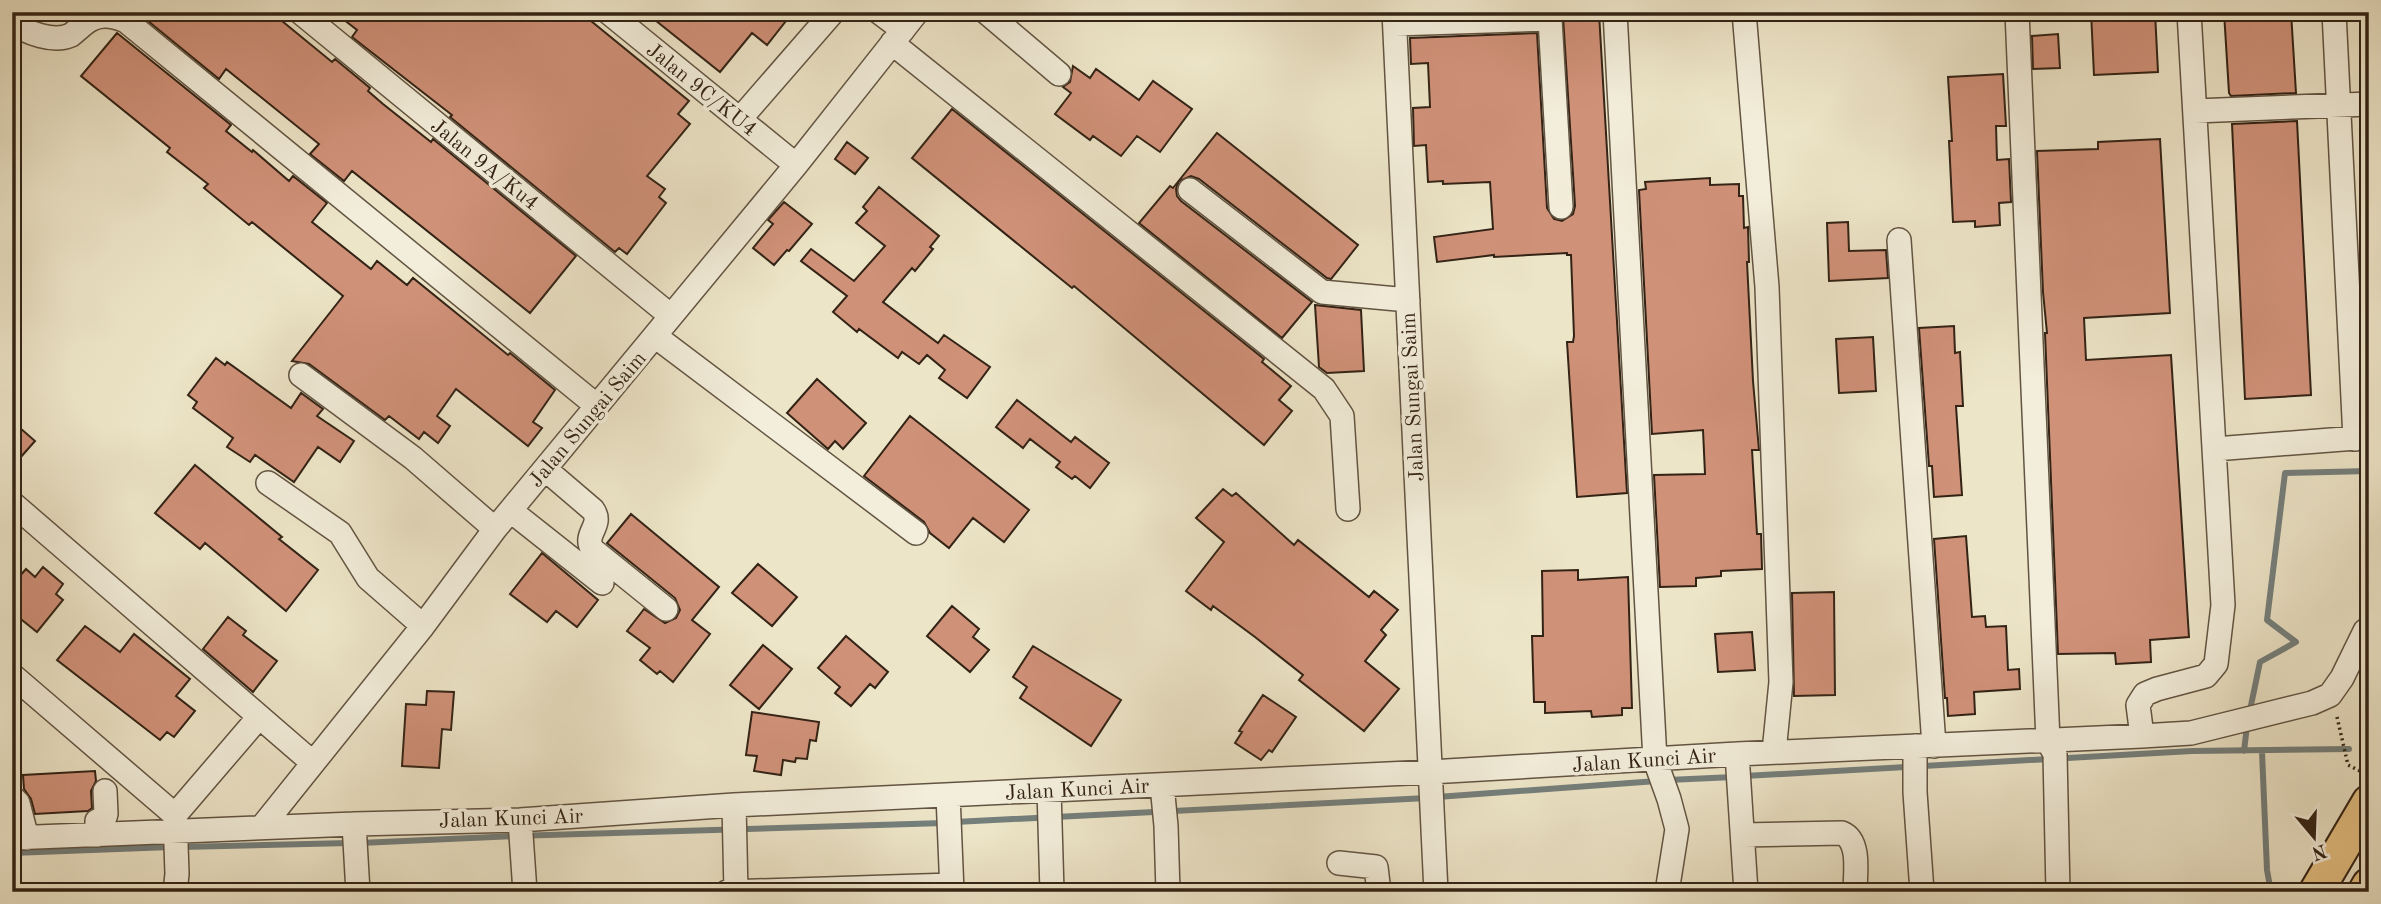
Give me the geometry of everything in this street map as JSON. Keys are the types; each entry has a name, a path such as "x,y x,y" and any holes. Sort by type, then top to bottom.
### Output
{"highway":[{"path":"2316,892 2369,802"},
{"path":"2365,892 2369,885"}],"street":[{"name":"Jalan 9A/Ku4","path":"300,12 671,316"},
{"name":"Jalan 9C/KU4","path":"608,12 796,165"},
{"path":"740,119 833,12"},
{"path":"879,12 904,28 1324,389 1342,416 1348,509"},
{"path":"986,12 1059,74"},
{"path":"1615,12 1658,767 1677,829 1667,892"},
{"path":"1744,12 1767,287 1781,682 1774,752"},
{"path":"2017,12 2051,748 2056,788 2058,892"},
{"path":"2142,736 2138,705 2146,694 2157,688 2206,676 2216,664 2223,605 2189,12"},
{"path":"2215,449 2362,438 2338,106 2334,12"},
{"path":"12,22 20,28 48,37 70,36 88,20 107,14 126,21 597,406"},
{"path":"1394,18 1550,16 1560,207"},
{"name":"Jalan Sungai Saim","path":"1394,18 1436,892"},
{"name":"Jalan Sungai Saim","path":"261,828 423,626 495,529 796,165 904,28"},
{"path":"2195,111 2369,104"},
{"path":"1190,190 1322,292 1408,300"},
{"path":"1899,240 1921,750 1915,792 1922,892"},
{"path":"655,336 916,533"},
{"path":"301,375 413,458 495,529"},
{"path":"545,469 597,516 598,522 589,538 589,545 593,550 666,608"},
{"path":"268,483 340,533 368,578 423,626"},
{"path":"12,503 313,763"},
{"path":"511,511 602,583"},
{"name":"Jalan Kunci Air","path":"20,838 176,828 261,828 355,837 520,823 948,803 1050,808 1163,802 1430,777 1738,761 1774,752 2051,748 2142,736 2191,733 2312,703 2330,695 2369,628"},
{"path":"12,675 176,828"},
{"path":"174,892 177,868 176,828 259,717"},
{"path":"1738,761 1746,892"},
{"path":"97,835 97,821 106,814 105,791"},
{"path":"12,797 18,803 20,838"},
{"path":"1163,802 1168,892"},
{"path":"727,892 952,888 948,803"},
{"path":"1050,808 1052,892"},
{"path":"734,813 736,892"},
{"path":"520,823 525,892"},
{"path":"1743,835 1842,832 1849,836 1854,844 1855,892"},
{"path":"355,837 358,892"},
{"path":"1339,863 1376,867 1379,892"}],"path":[{"path":"2340,729 2348,765 2369,775"}],"building":[{"path":"137,12 271,12 332,62 335,59 370,88 368,91 383,104 431,142 433,139 576,256 530,313 352,171 344,181 310,154 319,144 226,69 219,79"},
{"path":"334,12 580,12 689,101 678,114 690,124 647,176 665,189 659,197 666,203 627,254 619,248 615,252 450,117 452,115 352,37 357,30"},
{"path":"645,12 793,12 767,45 752,33 720,72"},
{"path":"2091,12 2155,12 2158,72 2094,75"},
{"path":"2224,12 2291,12 2296,93 2231,96"},
{"path":"1599,13 1627,493 1577,497 1567,342 1573,342 1574,336 1571,255 1494,255 1437,262 1434,237 1493,229 1490,182 1428,182 1426,145 1414,146 1413,108 1430,107 1428,63 1411,64 1410,38 1537,33 1547,208 1554,219 1562,221 1573,214 1575,206 1563,16"},
{"path":"117,33 231,125 226,131 289,181 293,176 327,203 312,222 371,269 377,261 407,285 413,278 555,390 533,422 542,428 528,446 456,389 437,416 450,426 438,443 424,432 419,439 389,416 385,420 309,364 292,361 343,296 252,222 249,225 204,188 208,184 167,152 170,148 81,76"},
{"path":"2058,34 2060,68 2033,69 2032,36"},
{"path":"1073,66 1090,78 1096,69 1139,100 1153,81 1192,109 1160,152 1137,136 1121,156 1093,136 1090,140 1055,114 1071,93 1063,87 1070,82"},
{"path":"2003,74 2006,126 1996,126 1997,160 2009,159 2011,202 1999,203 2000,225 1975,227 1975,221 1953,222 1948,77"},
{"path":"952,109 1264,359 1262,362 1291,386 1279,400 1292,411 1264,445 1074,286 1072,288 912,158"},
{"path":"2297,121 2311,395 2245,399 2232,124"},
{"path":"1217,133 1358,245 1331,279 1327,278 1199,179 1191,176 1179,181 1176,189 1181,201 1312,302 1282,338 1139,223 1170,186 1173,188"},
{"path":"2160,139 2170,313 2084,318 2086,360 2171,355 2189,637 2150,640 2151,662 2116,664 2115,653 2058,654 2047,333 2037,151 2098,149 2098,142"},
{"path":"847,142 868,158 855,174 835,159"},
{"path":"1710,178 1710,185 1739,184 1739,196 1743,196 1744,228 1748,227 1747,262 1759,450 1752,450 1762,569 1721,571 1721,576 1696,578 1696,586 1660,587 1654,475 1705,474 1703,430 1652,434 1639,190 1646,189 1645,182"},
{"path":"879,187 939,236 930,247 933,249 915,271 912,268 883,302 938,343 944,335 990,367 967,398 939,378 945,370 927,355 919,364 902,352 898,358 859,329 857,332 833,312 847,296 801,261 811,249 854,281 885,246 856,223 867,211 863,207"},
{"path":"784,202 812,224 774,265 753,248 773,224 768,220"},
{"path":"1848,222 1849,251 1886,250 1888,278 1829,281 1827,223"},
{"path":"1315,305 1361,310 1364,371 1327,373 1319,367"},
{"path":"1954,326 1955,353 1960,352 1963,406 1956,406 1962,495 1934,497 1932,466 1929,466 1919,328"},
{"path":"1873,337 1876,391 1839,393 1836,339"},
{"path":"216,358 225,365 227,362 291,408 301,393 323,409 317,416 354,441 340,462 318,447 294,482 255,455 250,462 227,447 233,438 193,408 197,402 188,395"},
{"path":"817,379 866,423 843,449 835,441 828,449 787,413"},
{"path":"1017,400 1071,442 1075,437 1109,463 1090,488 1075,476 1072,479 1056,467 1060,462 1030,439 1023,448 996,427"},
{"path":"910,416 1029,510 1004,542 973,518 949,548 930,533 924,522 864,476"},
{"path":"12,421 35,441 12,467"},
{"path":"195,465 318,570 286,611 205,543 200,549 155,513"},
{"path":"1223,489 1232,496 1236,493 1294,545 1298,540 1369,597 1374,591 1398,610 1381,630 1386,635 1365,661 1399,689 1364,731 1299,680 1303,675 1255,637 1213,606 1211,610 1186,591 1224,542 1196,518"},
{"path":"631,514 719,587 692,620 710,634 673,682 660,671 657,674 640,660 650,648 627,631 644,609 665,623 676,618 680,610 675,598 607,543"},
{"path":"1966,536 1972,617 1985,616 1986,627 2006,626 2008,670 2019,669 2020,689 1974,692 1975,714 1948,716 1934,539"},
{"path":"542,553 598,600 577,627 556,611 547,622 510,594"},
{"path":"758,564 797,597 772,626 732,593"},
{"path":"43,567 63,584 56,594 63,600 37,632 12,612 12,585 26,569 35,577"},
{"path":"1578,570 1578,580 1628,577 1632,708 1622,708 1622,715 1592,717 1591,711 1545,713 1545,702 1534,702 1532,636 1543,636 1542,571"},
{"path":"1834,592 1835,695 1794,696 1792,593"},
{"path":"952,606 979,629 973,637 989,650 970,672 927,636"},
{"path":"228,617 246,631 243,635 277,661 253,692 203,649"},
{"path":"85,626 120,652 134,634 190,679 176,696 195,711 174,737 167,732 160,740 57,660"},
{"path":"1752,632 1755,670 1718,672 1715,634"},
{"path":"846,636 888,672 875,688 870,684 851,706 835,693 840,687 818,668"},
{"path":"763,645 792,669 759,709 730,685"},
{"path":"1033,646 1121,700 1091,746 1020,698 1027,687 1013,677"},
{"path":"427,691 454,692 451,730 442,729 439,768 402,766 406,704 426,705"},
{"path":"1263,695 1296,717 1272,752 1269,750 1261,760 1235,743 1242,732 1239,731"},
{"path":"752,712 819,722 816,741 810,740 807,759 796,758 795,762 783,760 781,775 754,771 757,756 746,755"},
{"path":"95,771 96,781 91,791 92,808 88,811 35,814 31,799 24,789 23,775"}],"waterway":[{"path":"2249,715 2260,662 2296,642 2267,620 2285,473 2369,471"},
{"path":"2244,751 2247,726"},
{"path":"1745,776 2192,751 2349,749"},
{"path":"2262,752 2267,870 2271,892"},
{"path":"1668,780 1734,777"},
{"path":"1437,797 1657,781"},
{"path":"955,822 1427,798"},
{"path":"360,843 944,823"},
{"path":"182,847 350,843"},
{"path":"12,853 171,847"}]}
